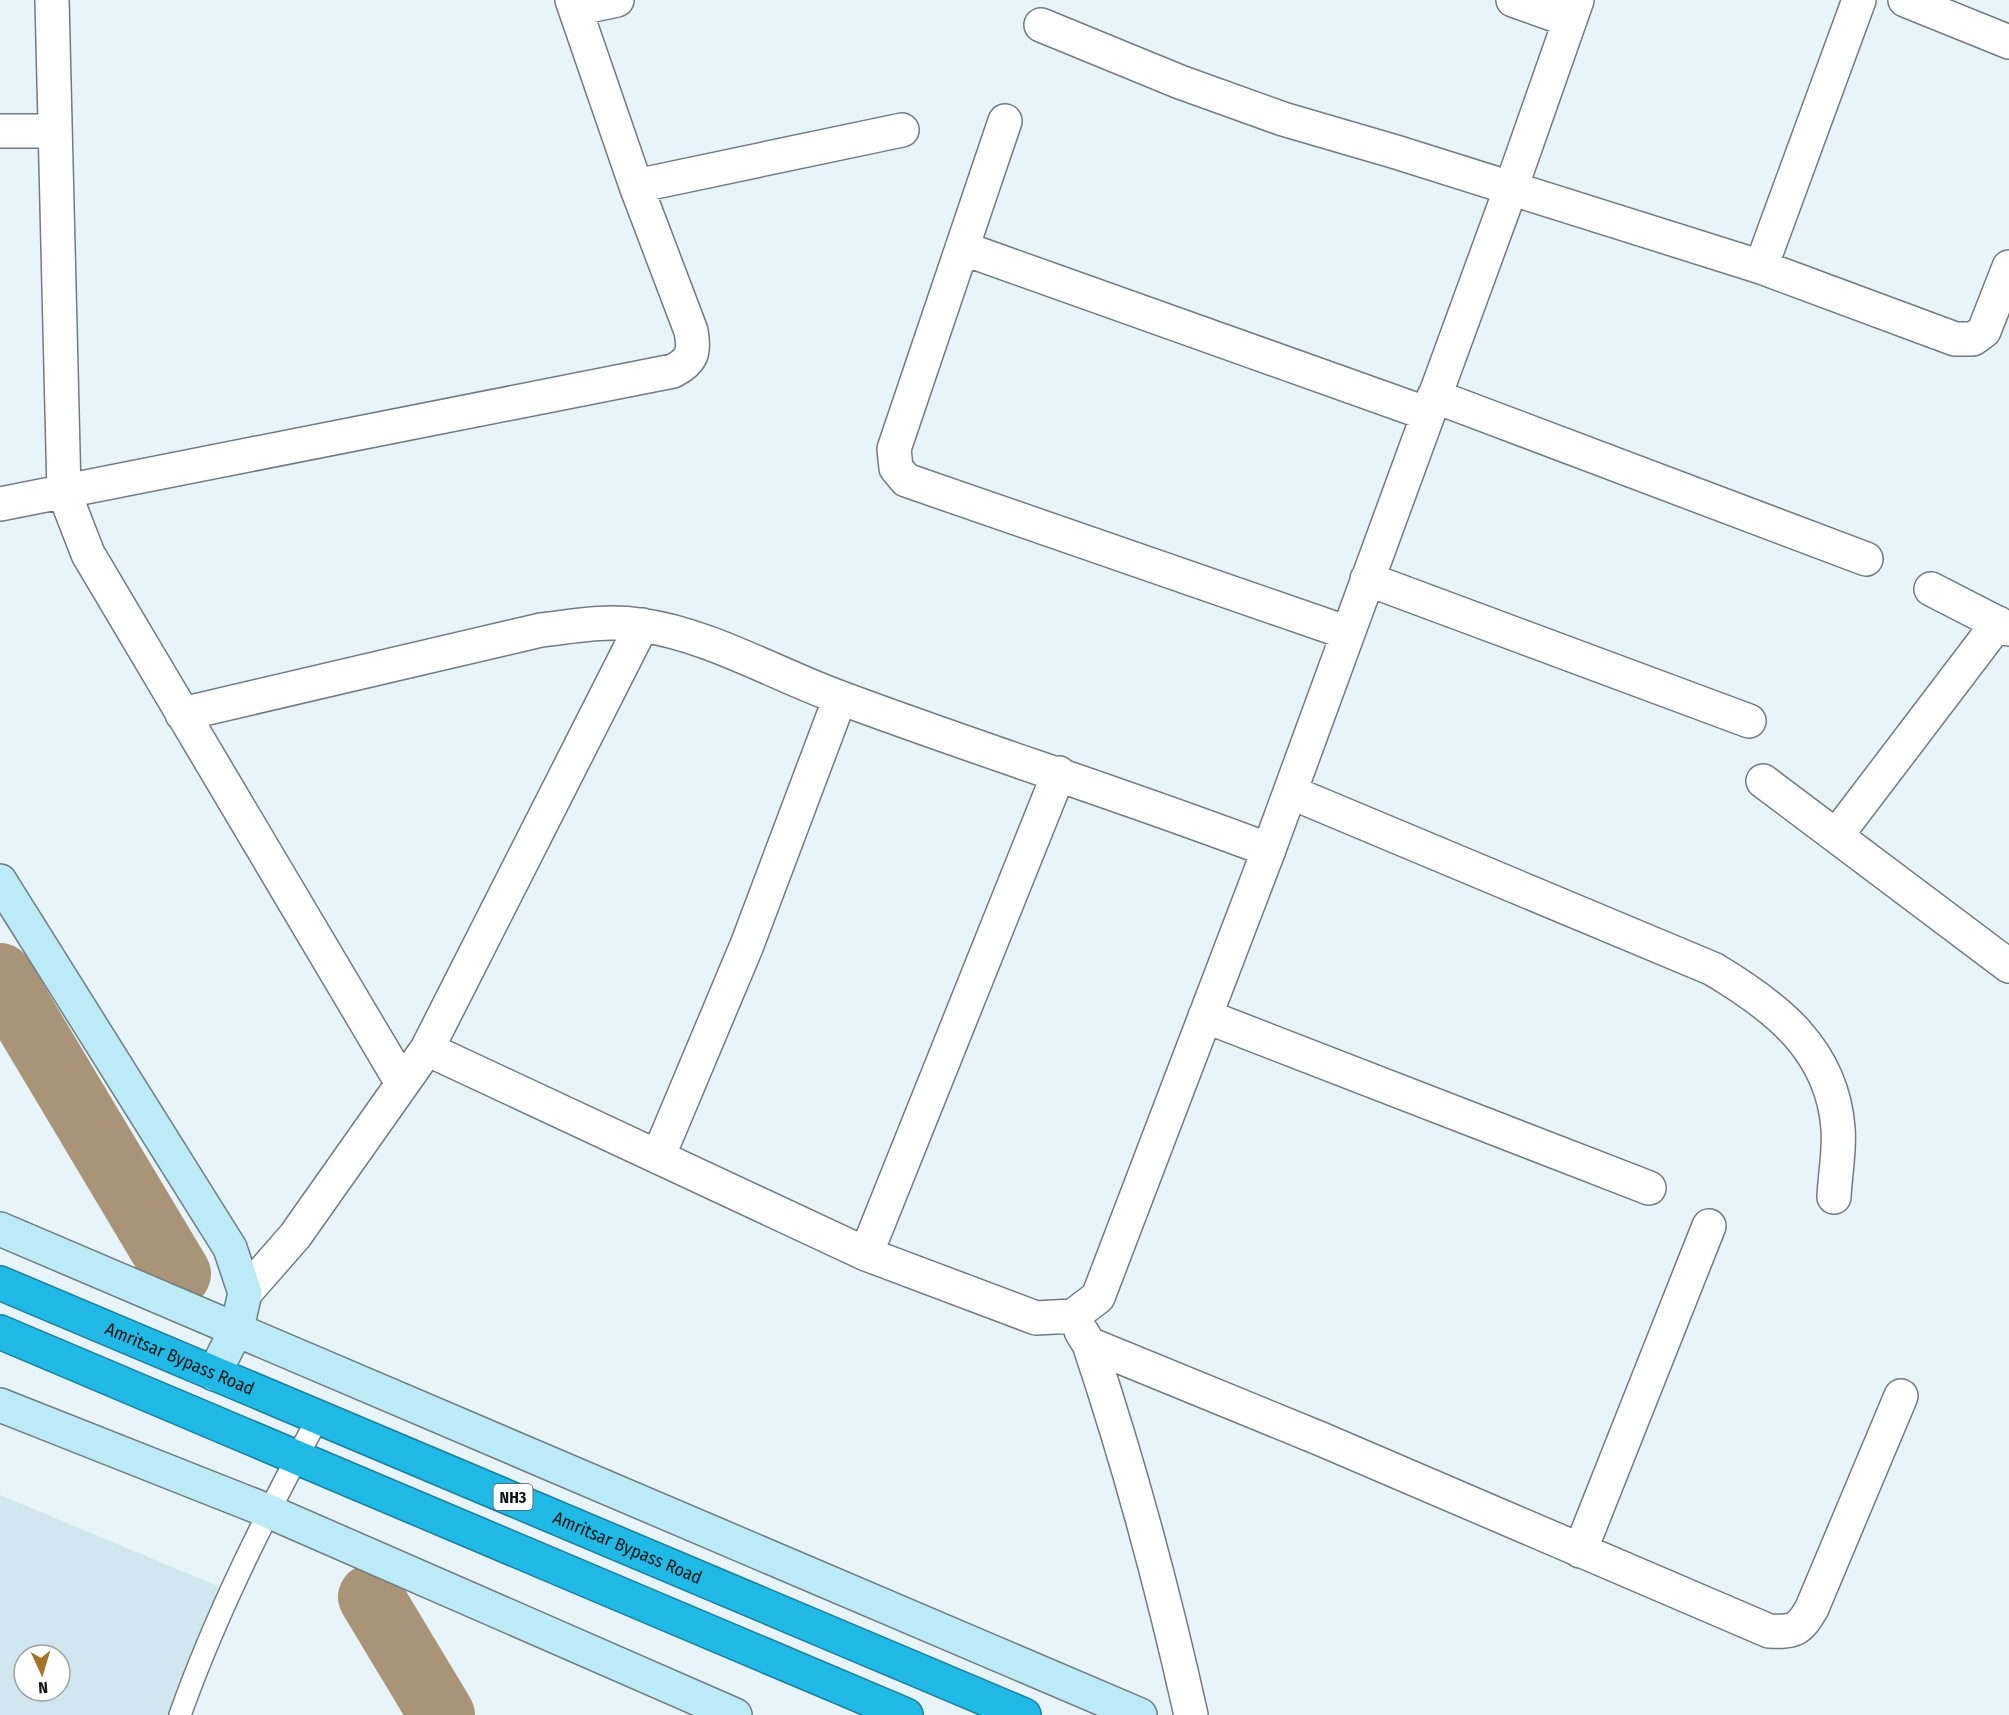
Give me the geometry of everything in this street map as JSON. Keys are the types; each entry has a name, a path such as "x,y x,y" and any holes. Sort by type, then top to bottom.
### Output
{"highway":[{"name":"Amritsar Bypass Road","path":"0,1282 1024,1715"},
{"path":"0,1332 906,1715"}],"street":[{"path":"52,0 63,492 88,554 402,1083"},
{"path":"0,504 673,371 688,363 694,349 691,331 636,186 574,5 617,0"},
{"path":"427,1049 866,1254 1036,1318 1073,1316 1098,1297 1268,852 1511,188 1573,10 1513,0"},
{"path":"1761,267 1859,0"},
{"path":"1905,0 2009,42"},
{"path":"1041,25 1180,82 1283,119 1761,267 1955,339 1973,339 1984,331 2009,267"},
{"path":"1005,122 894,449 896,468 906,480 1348,633"},
{"path":"636,186 902,130"},
{"path":"0,131 54,131"},
{"path":"962,248 1431,405 1866,560"},
{"path":"1367,579 1749,721"},
{"path":"1836,836 2003,626 1931,589"},
{"path":"182,714 541,630 601,622 642,625 696,640 840,698 1059,773 1269,850 1268,852"},
{"path":"214,1374 237,1329 245,1293 295,1236 427,1049 642,625"},
{"path":"658,1157 747,945 840,698"},
{"path":"866,1254 1059,773"},
{"path":"1763,781 1836,836 2004,953"},
{"path":"1290,792 1713,969 1755,994 1788,1021 1814,1057 1831,1088 1838,1128 1834,1197"},
{"path":"0,881 50,964 219,1228 230,1248 245,1293"},
{"path":"1205,1016 1649,1188"},
{"path":"1580,1551 1709,1226"},
{"path":"0,1228 1140,1715"},
{"path":"1073,1316 1089,1344 1123,1445 1148,1532 1191,1715"},
{"path":"1089,1344 1321,1439 1769,1631 1789,1632 1803,1625 1901,1396"},
{"path":"0,1405 268,1511 735,1715"}],"lane":[{"path":"180,1715 216,1621 268,1511 319,1416"}],"shaded area":[{"path":"0,1495 220,1587 175,1715 0,1715"}],"waterway":[{"path":"0,976 178,1274"},
{"path":"371,1597 442,1715"}]}
